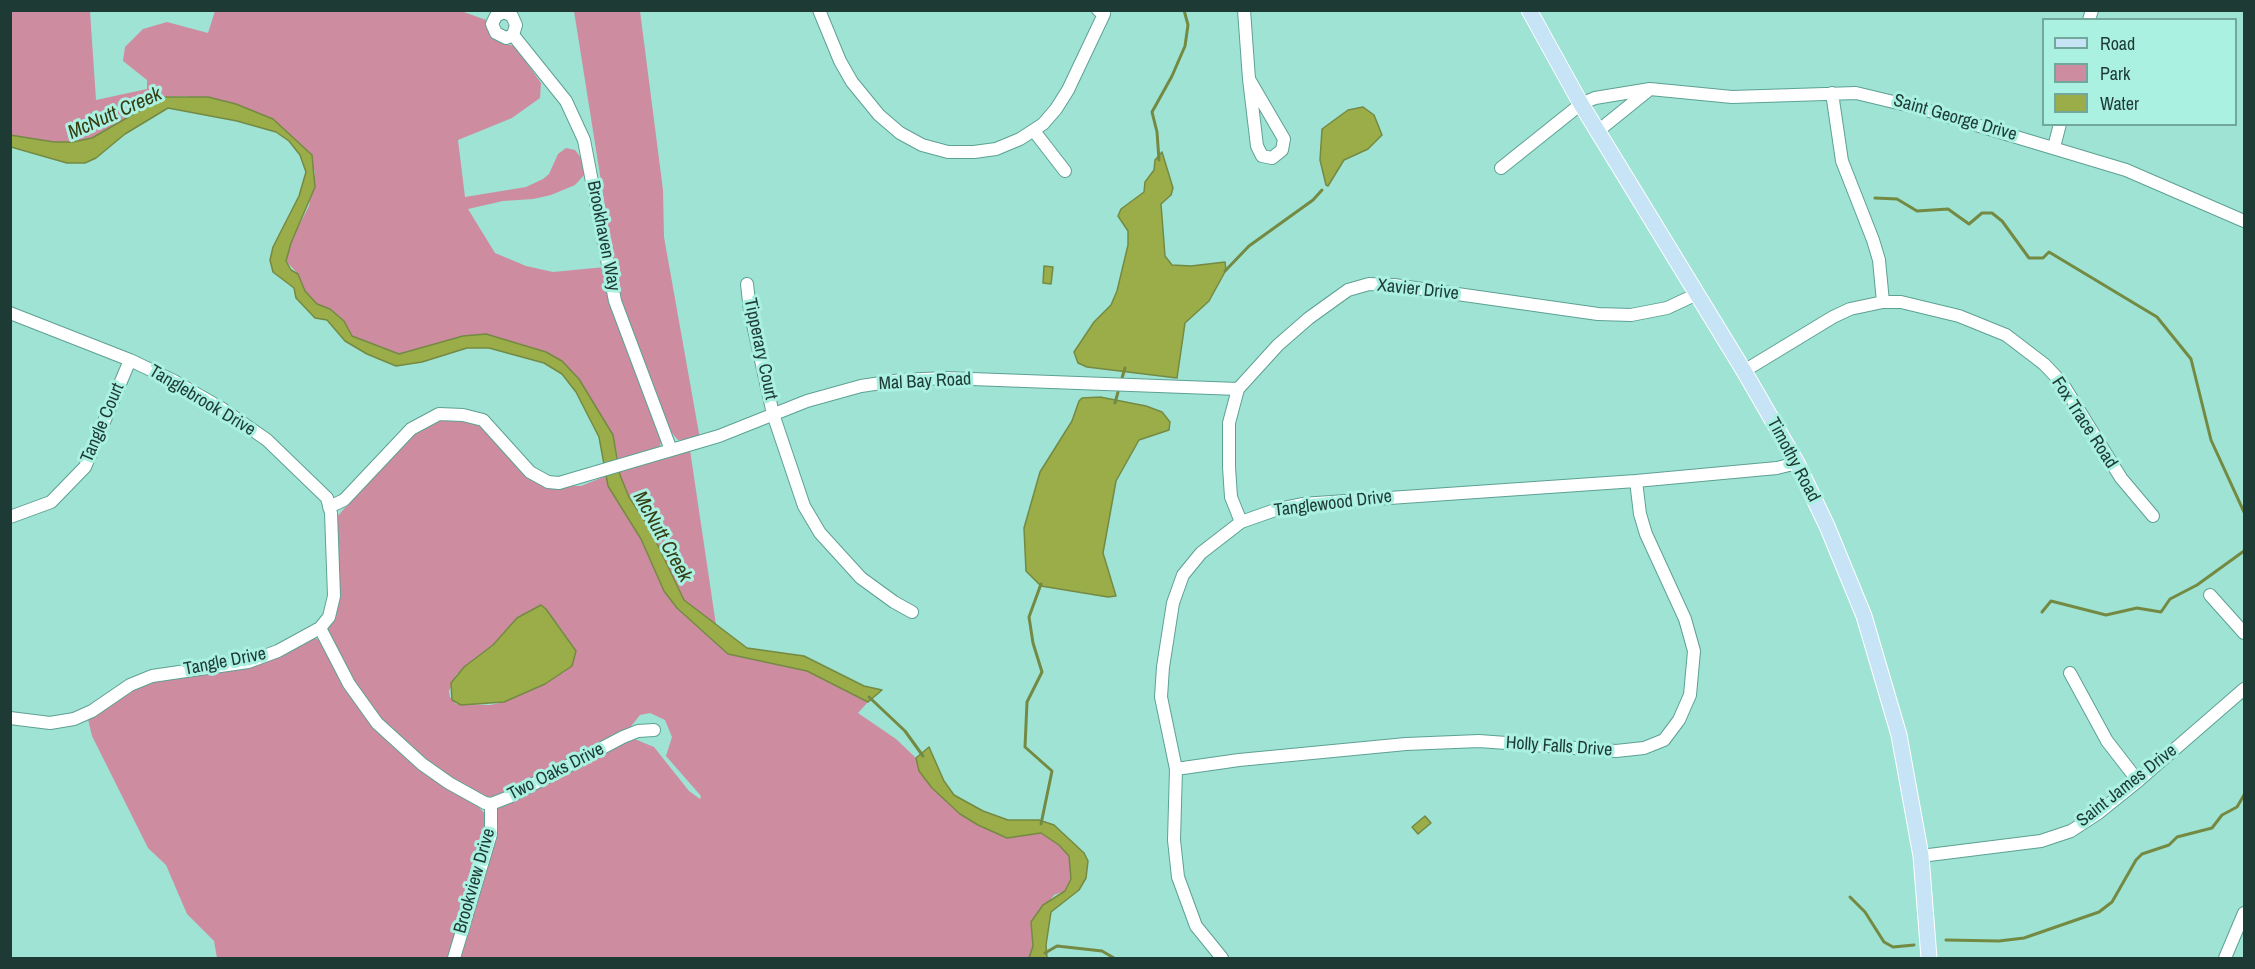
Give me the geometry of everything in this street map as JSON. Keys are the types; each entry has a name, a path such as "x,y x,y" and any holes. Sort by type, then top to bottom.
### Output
{"main road":[{"name":"Timothy Road","path":"1528,10 1581,104 1744,371 1797,463 1827,526 1873,641 1899,735 1921,856 1929,958"}],"street":[{"path":"819,10 829,39 852,82 879,115 905,136 934,149 974,152 996,149 1034,131 1061,102 1103,12"},
{"path":"1244,10 1249,79 1257,147 1262,156 1272,158 1282,150 1284,139 1249,79"},
{"name":"Brookhaven Way","path":"513,35 566,101 584,140 615,301 670,450"},
{"path":"1598,131 1650,89"},
{"name":"Saint George Drive","path":"1581,104 1595,98 1650,89 1732,97 1832,93 1856,93 1880,97 2054,147 2151,179 2244,221"},
{"path":"1832,93 1842,161 1879,260 1883,302"},
{"path":"1501,168 1581,104"},
{"path":"2054,147 2059,126"},
{"path":"1034,131 1065,171"},
{"name":"Tipperary Court","path":"747,284 750,310 773,414 804,506 820,533 861,578 912,612"},
{"name":"Xavier Drive","path":"1240,522 1231,497 1229,467 1229,423 1238,389 1264,359 1309,318 1333,300 1358,286 1394,285 1614,315 1649,313 1696,294"},
{"name":"Fox Trace Road","path":"1744,371 1850,309 1883,302 1920,305 1959,316 2006,335 2025,348 2062,383 2121,478 2154,516"},
{"name":"Tanglebrook Drive","path":"10,313 130,360 181,385 244,423 321,491 329,507"},
{"name":"Tangle Court","path":"10,517 51,502 86,467 130,360"},
{"name":"Mal Bay Road","path":"329,507 344,500 411,429 439,414 463,415 483,420 522,466 548,482 559,483 719,436 773,414 861,386 945,378 1238,389"},
{"name":"Tanglewood Drive","path":"1222,958 1212,949 1196,926 1178,877 1174,840 1176,770 1161,697 1163,667 1173,603 1183,575 1191,563 1240,522 1278,508 1332,500 1636,481 1777,468 1797,463"},
{"name":"Holly Falls Drive","path":"1176,770 1239,760 1406,744 1479,741 1616,751 1644,748 1664,740 1679,720 1690,695 1694,651 1685,619 1646,534 1640,514 1636,481"},
{"path":"320,628 328,617 334,596 329,507"},
{"path":"2210,595 2244,633"},
{"name":"Tangle Drive","path":"10,718 50,723 74,719 92,711 141,680 248,662 289,646 320,628"},
{"name":"Two Oaks Drive","path":"320,628 349,684 377,723 400,746 440,777 479,801 491,804 623,737 638,731 654,730"},
{"path":"2070,673 2107,741 2138,782"},
{"name":"Saint James Drive","path":"1921,856 2028,843 2057,837 2097,814 2138,782 2244,689"},
{"name":"Brookview Drive","path":"454,958 491,834 491,804"},
{"path":"2224,958 2244,913"}],"green space":[{"path":"458,10 489,21 490,32 501,43 515,46 541,83 540,98 512,118 458,140 465,197 526,187 543,179 549,174 558,154 566,148 575,150 579,155 584,164 585,174 575,185 551,195 503,201 468,209 495,253 526,266 553,272 605,267 662,436 660,446 653,450 619,462 613,435 579,379 546,352 522,346 426,347 399,354 352,336 344,321 330,309 317,304 305,291 298,274 286,261 290,243 309,206 315,171 273,119 185,96 163,97 92,138 73,142 53,142 11,135 11,11 90,11 96,100 147,89 147,80 123,61 125,47 143,29 167,22 208,33 215,11"},
{"path":"574,11 640,11 663,190 664,237 700,439 678,440 669,430 620,301"},
{"path":"440,418 471,420 484,427 556,486 581,486 606,476 608,486 641,539 664,591 677,608 728,654 807,671 868,702 858,713 896,739 916,758 919,771 960,814 1007,838 1041,833 1060,845 1069,856 1071,879 1065,891 1054,895 1032,922 1033,946 1029,958 457,958 498,828 495,810 497,805 632,738 654,747 689,791 700,799 701,796 666,756 672,737 665,720 650,713 640,715 628,730 574,759 491,799 480,799 431,765 374,712 354,683 328,630 336,518 407,436","holes":["541,605 576,651 564,672 504,702 490,705 456,704 450,697 449,691 456,675 493,645 517,618"]},
{"path":"690,450 716,625 684,600 650,529 629,497 620,475 620,470"},
{"path":"313,638 321,640 372,724 390,743 428,775 475,803 487,816 482,844 449,958 217,958 214,941 187,914 166,865 148,848 92,736 88,719 125,694 162,677 234,668"}],"water":[{"path":"163,97 208,97 236,104 273,119 312,155 315,187 291,243 286,261 291,270 298,274 305,291 317,304 330,309 344,321 352,336 399,354 463,336 486,334 546,352 562,361 579,379 613,435 620,475 629,497 650,529 684,600 747,648 804,656 864,686 882,690 868,702 807,671 728,654 677,608 664,591 641,539 608,486 599,437 576,392 562,374 544,363 489,348 467,348 422,362 396,366 367,354 345,341 327,320 315,318 296,298 294,288 273,272 270,260 273,247 299,196 306,172 300,155 289,141 276,132 237,121 168,108 125,134 96,158 85,163 67,163 11,147 10,135 54,142 73,142 92,138"},
{"path":"1363,107 1374,115 1382,135 1368,149 1344,160 1328,186 1320,160 1322,129 1348,110"},
{"path":"1162,152 1173,188 1171,195 1161,204 1165,256 1172,265 1191,266 1225,262 1226,270 1209,301 1185,323 1177,378 1087,367 1078,363 1074,352 1094,322 1111,305 1117,291 1128,245 1128,231 1118,216 1121,209 1144,192 1145,182 1154,170 1155,160"},
{"path":"1044,266 1053,267 1051,284 1043,283"},
{"path":"1100,397 1146,406 1162,412 1170,422 1169,430 1139,440 1116,481 1103,553 1116,596 1108,597 1041,586 1026,571 1024,528 1040,472 1072,421 1079,401 1082,398"},
{"path":"541,605 576,651 572,666 545,684 504,702 461,705 452,700 451,683 464,667 493,645 517,618"},
{"path":"929,747 944,781 954,795 983,811 1008,820 1039,820 1054,825 1084,853 1088,861 1086,878 1079,890 1051,912 1046,945 1047,958 1029,958 1033,946 1031,922 1043,905 1065,891 1071,879 1069,856 1059,845 1041,833 1007,838 960,814 932,788 919,771 916,758"},
{"path":"1425,816 1431,823 1418,834 1412,827"}],"waterway":[{"path":"1159,160 1157,132 1152,112 1185,46 1188,25 1184,10"},
{"path":"1225,271 1249,246 1313,200 1322,190"},
{"path":"1875,198 1897,199 1917,211 1948,209 1969,224 1982,213 1992,213 2002,221 2029,258 2043,258 2049,252 2157,317 2191,359 2211,440 2244,512"},
{"path":"1122,378 1125,368"},
{"path":"1115,403 1118,392"},
{"path":"2042,612 2051,601 2106,615 2137,608 2161,612 2170,599 2197,585 2244,551"},
{"path":"1041,584 1029,617 1033,643 1042,672 1027,702 1025,747 1052,771 1041,824"},
{"name":"McNutt Creek","path":"869,697 905,731 923,756"},
{"path":"1946,940 1999,941 2024,938 2099,912 2112,902 2136,860 2142,854 2169,845 2177,837 2212,828 2222,815 2237,807 2244,795"},
{"path":"1850,897 1865,912 1884,942 1893,947 1914,945"},
{"path":"1045,953 1057,946 1102,951 1114,958"}]}
